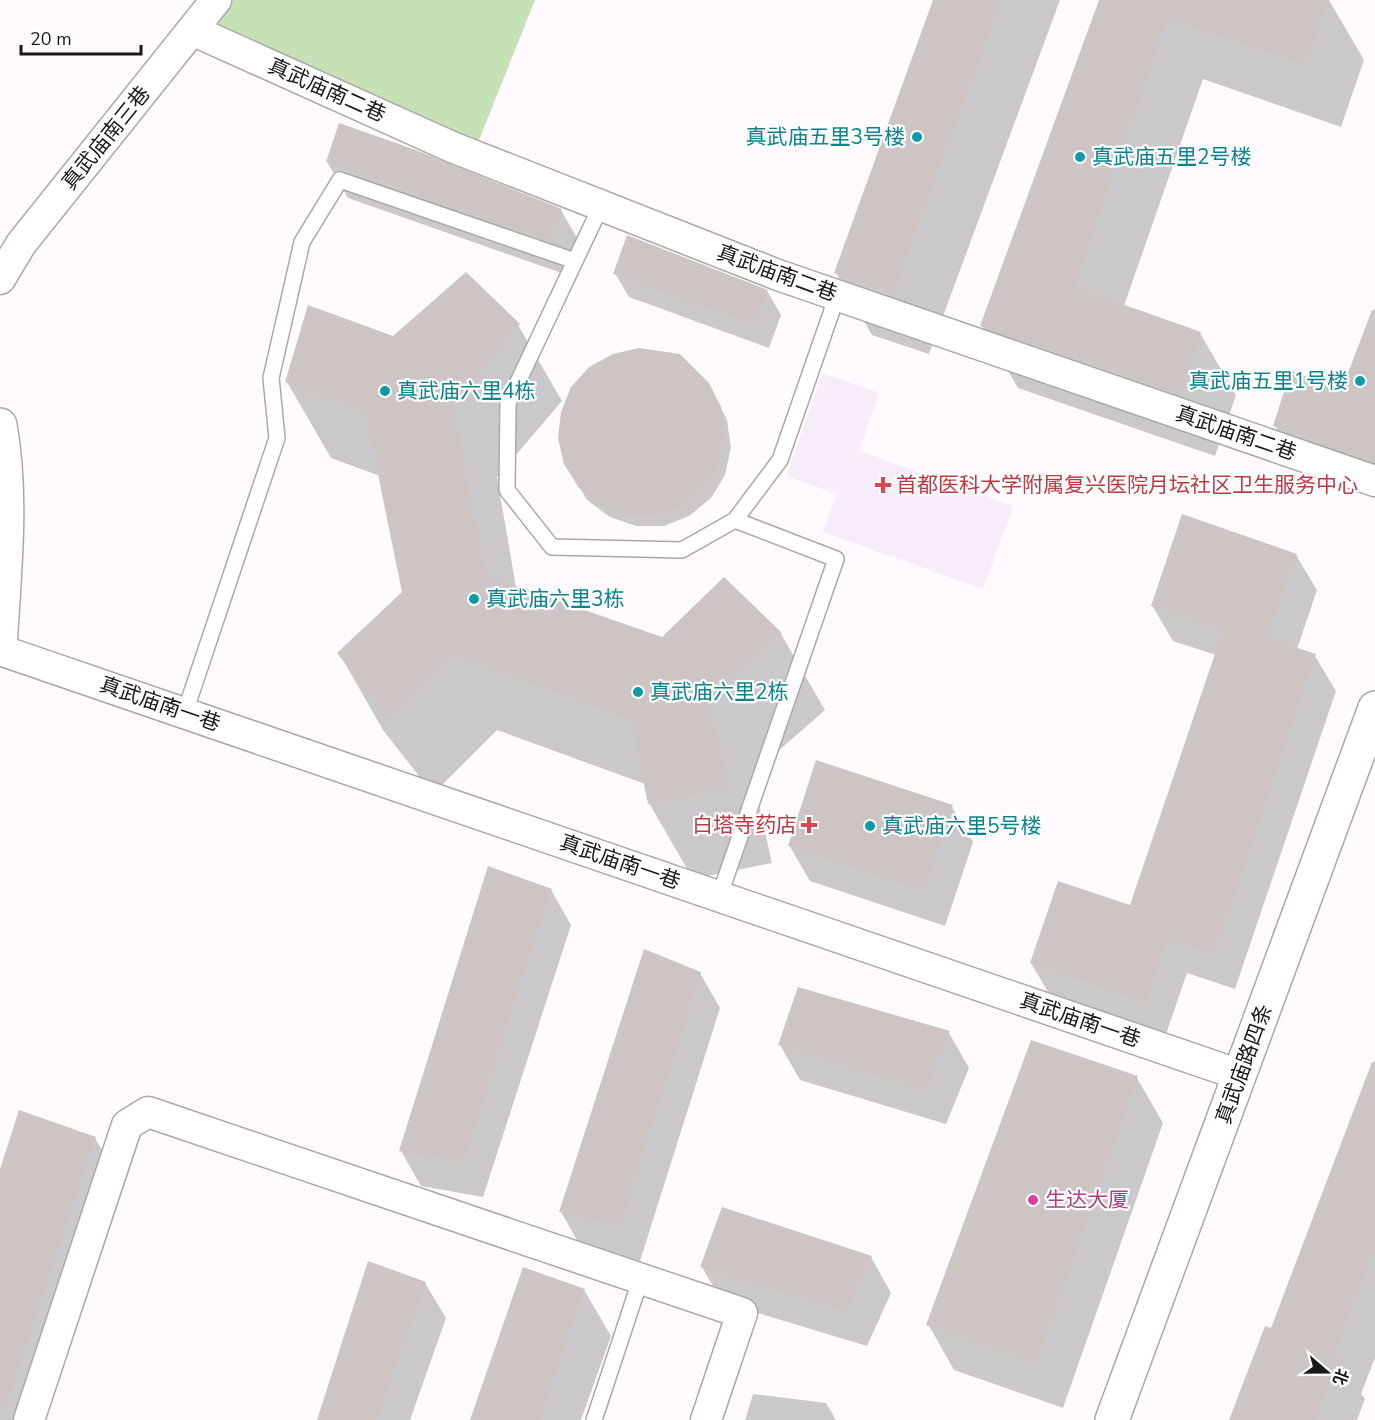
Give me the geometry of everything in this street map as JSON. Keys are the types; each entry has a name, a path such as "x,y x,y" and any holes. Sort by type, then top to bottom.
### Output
{"street":[{"name":"真武庙南三巷","path":"0,279 21,244 216,0"},
{"name":"真武庙南二巷","path":"192,30 452,147 837,296 1375,481"},
{"path":"0,425 5,453 6,555 0,649"},
{"name":"真武庙南一巷","path":"0,649 1240,1075"},
{"name":"真武庙路四条","path":"1112,1420 1375,708"},
{"path":"29,1420 127,1125 148,1112 742,1313 706,1420"}],"lane":[{"path":"185,712 278,438 271,378 302,242 340,180 575,261"},
{"path":"601,206 508,403 507,490 552,547 682,550 735,520 780,460 837,296"},
{"path":"719,897 836,559 735,520"},
{"path":"594,1420 641,1278"}],"shaded area":[{"name":"首都医科大学附属复兴医院月坛社区卫生服务中心","path":"823,373 879,393 859,451 1013,506 983,589 823,532 837,494 786,476"}],"green space":[{"path":"216,0 535,0 473,155 192,30"}],"building":[{"name":"真武庙五里3号楼","path":"933,0 1002,0 893,293 834,273"},
{"name":"真武庙五里2号楼","path":"1099,0 1328,0 1305,65 1168,18 1074,287 1201,332 1179,395 980,326"},
{"path":"339,123 416,150 562,209 550,241 326,162"},
{"path":"627,235 768,290 755,325 613,274"},
{"path":"466,272 520,324 454,400 468,488 487,576 662,637 724,577 782,633 709,698 729,787 648,804 631,720 453,654 389,719 337,653 402,592 365,411 285,382 308,305 393,336"},
{"name":"真武庙五里1号楼","path":"1372,310 1375,311 1375,463 1273,426 1291,370 1341,391"},
{"path":"639,348 680,354 709,383 721,407 725,434 719,462 705,486 683,505 656,515 628,515 602,506 579,488 564,464 558,438 561,412 571,387 589,367 613,354"},
{"path":"1182,514 1297,554 1268,638 1316,654 1214,954 1167,938 1145,1002 1030,963 1058,881 1130,905 1223,630 1151,606"},
{"name":"真武庙六里5号楼","path":"816,760 953,805 925,891 788,846"},
{"path":"488,866 552,889 463,1162 399,1151"},
{"path":"644,949 701,972 620,1227 559,1212"},
{"path":"798,987 950,1031 926,1090 778,1045"},
{"name":"生达大厦","path":"1031,1040 1138,1076 1037,1363 926,1325"},
{"path":"1372,1062 1375,1063 1375,1246 1335,1352 1340,1353 1315,1420 1229,1420 1265,1326 1271,1328"},
{"path":"19,1110 96,1137 6,1407 0,1406 0,1169"},
{"path":"722,1207 872,1256 846,1311 700,1267"},
{"path":"368,1261 426,1282 377,1420 317,1420"},
{"path":"523,1267 585,1289 540,1420 470,1420"}],"place":[{"name":"真武庙五里3号楼","path":"917,137"},
{"name":"真武庙五里2号楼","path":"1080,157"},
{"name":"真武庙五里1号楼","path":"1360,381"},
{"name":"真武庙六里4栋","path":"385,391"},
{"name":"首都医科大学附属复兴医院月坛社区卫生服务中心","path":"883,485"},
{"name":"真武庙六里3栋","path":"474,599"},
{"name":"真武庙六里2栋","path":"638,692"},
{"name":"白塔寺药店","path":"809,825"},
{"name":"真武庙六里5号楼","path":"870,826"},
{"name":"生达大厦","path":"1033,1200"}]}
